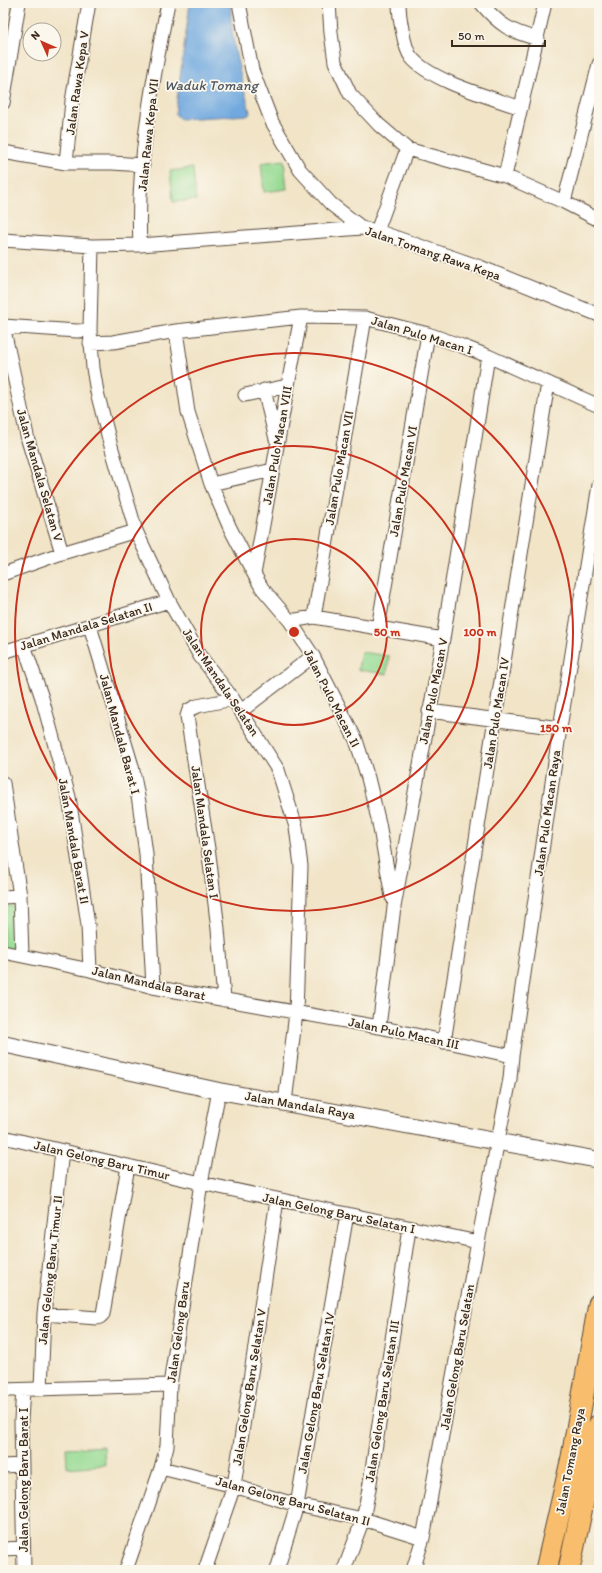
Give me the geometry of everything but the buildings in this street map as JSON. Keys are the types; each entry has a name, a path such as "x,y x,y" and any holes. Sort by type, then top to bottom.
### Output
{"main road":[{"name":"Jalan Tomang Raya","path":"546,1570 572,1457 599,1304"},
{"name":"Jalan Tomang Raya","path":"569,1570 599,1425"}],"street":[{"path":"3,103 19,3"},
{"name":"Jalan Rawa Kepa V","path":"66,163 72,101 89,3"},
{"name":"Jalan Rawa Kepa VII","path":"140,245 139,231 143,165 155,71 168,3"},
{"path":"239,3 252,70 272,122 300,170 331,204 362,228"},
{"path":"328,3 335,62 350,94 379,125 407,149 505,176 564,202 599,220"},
{"path":"399,3 402,31 410,56 428,71 444,80 520,108"},
{"path":"481,3 499,22 519,34 538,39"},
{"path":"505,176 546,3"},
{"path":"564,202 599,64"},
{"path":"377,231 407,149"},
{"path":"3,152 66,163 143,165"},
{"name":"Jalan Tomang Rawa Kepa","path":"3,240 92,246 140,245 362,228 377,231 480,267 599,315"},
{"name":"Jalan Mandala Selatan","path":"92,246 90,336 97,392 136,530 168,601 200,656 233,699 278,770 296,827 301,866 296,1013 284,1102"},
{"name":"Jalan Pulo Macan I","path":"3,326 77,331 114,342 176,331 301,317 365,318 428,334 488,356 599,406"},
{"name":"Jalan Pulo Macan VIII","path":"254,574 287,386 301,317"},
{"name":"Jalan Pulo Macan VII","path":"314,618 365,318"},
{"name":"Jalan Mandala Selatan V","path":"3,326 28,440 62,553"},
{"name":"Jalan Pulo Macan II","path":"176,331 188,412 211,484 230,528 262,588 290,621 313,656 356,740 368,778 379,823 394,907"},
{"name":"Jalan Pulo Macan VI","path":"378,628 428,334"},
{"name":"Jalan Pulo Macan V","path":"378,1026 394,907 443,639 488,356"},
{"name":"Jalan Pulo Macan IV","path":"444,1042 548,383"},
{"path":"245,394 287,386"},
{"path":"264,390 277,445"},
{"path":"211,484 273,470"},
{"name":"Jalan Pulo Macan Raya","path":"497,1142 510,1080 512,1056 560,728 599,485"},
{"path":"3,574 62,553 136,530"},
{"name":"Jalan Mandala Selatan II","path":"3,652 168,601"},
{"path":"290,621 314,618 443,639"},
{"name":"Jalan Mandala Barat I","path":"90,626 132,766 146,854 153,987"},
{"name":"Jalan Mandala Barat II","path":"24,646 42,698 69,797 88,925 90,970"},
{"path":"241,711 313,656"},
{"name":"Jalan Mandala Selatan I","path":"224,1000 218,929 209,855 187,716 189,710 196,706 233,699"},
{"path":"429,711 560,728"},
{"path":"3,784 20,896 22,956"},
{"path":"3,897 20,896"},
{"name":"Jalan Mandala Barat","path":"3,952 90,970 153,987 296,1013"},
{"name":"Jalan Pulo Macan III","path":"296,1013 378,1026 512,1056"},
{"name":"Jalan Mandala Raya","path":"3,1044 219,1091 599,1160"},
{"name":"Jalan Gelong Baru","path":"126,1570 161,1468 167,1446 170,1385 201,1184 219,1091"},
{"name":"Jalan Gelong Baru Timur","path":"3,1138 201,1184"},
{"name":"Jalan Gelong Baru Selatan","path":"412,1570 424,1538 497,1142"},
{"name":"Jalan Gelong Baru Timur II","path":"40,1389 44,1314 62,1151"},
{"path":"44,1314 97,1318 103,1314 128,1166"},
{"name":"Jalan Gelong Baru Selatan I","path":"201,1184 478,1242"},
{"name":"Jalan Gelong Baru Selatan V","path":"205,1570 234,1486 277,1200"},
{"name":"Jalan Gelong Baru Selatan IV","path":"277,1570 297,1506 347,1214"},
{"name":"Jalan Gelong Baru Selatan III","path":"344,1570 363,1519 369,1489 408,1228"},
{"path":"3,1390 170,1385"},
{"name":"Jalan Gelong Baru Barat I","path":"23,1390 21,1420 24,1570"},
{"path":"3,1466 22,1465"},
{"name":"Jalan Gelong Baru Selatan II","path":"161,1468 234,1486 297,1506 363,1519 424,1538"},
{"path":"3,1549 23,1548"}],"green space":[{"path":"284,160 287,189 264,192 261,163"},
{"path":"193,168 196,200 173,202 170,171"},
{"path":"361,652 389,656 387,674 358,670"},
{"path":"3,906 19,906 14,950 3,948"},
{"path":"104,1446 105,1465 67,1468 66,1448"}],"water":[{"name":"Waduk Tomang","path":"190,3 231,3 234,43 250,112 249,115 180,119 175,114"}]}
